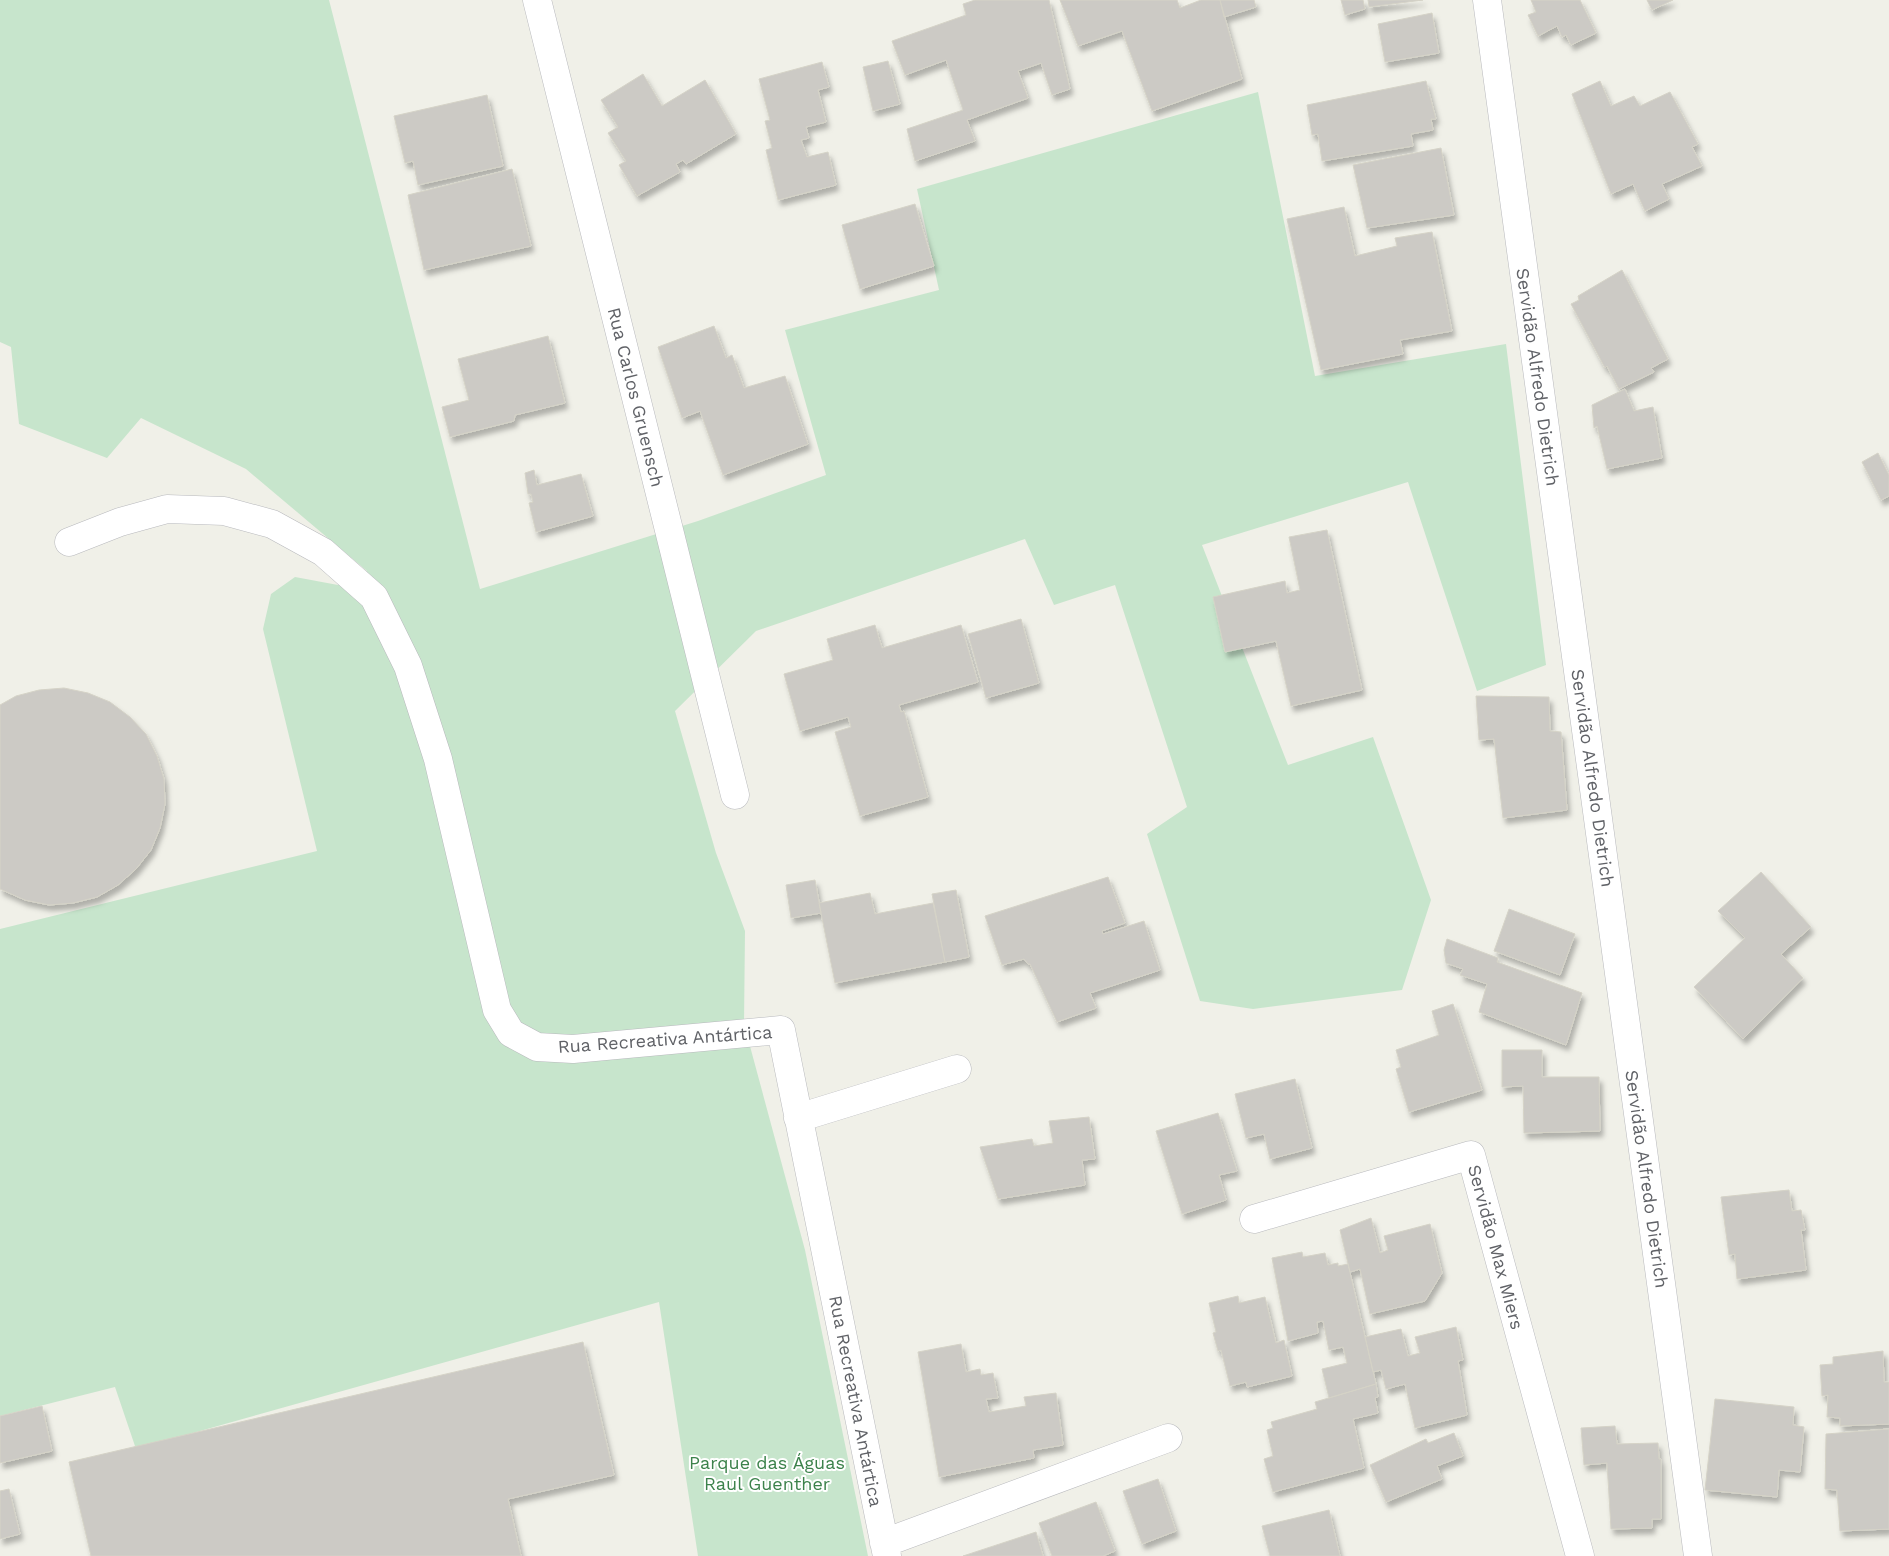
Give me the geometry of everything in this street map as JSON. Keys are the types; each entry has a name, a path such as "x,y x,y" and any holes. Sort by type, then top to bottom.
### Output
{"street":[{"name":"Rua Carlos Gruensch","path":"538,0 735,795"},
{"name":"Servidão Alfredo Dietrich","path":"1487,0 1698,1556"},
{"name":"Rua Recreativa Antártica","path":"69,542 120,522 167,510 224,511 272,524 323,552 374,597 408,666 438,759 497,1010 511,1033 537,1047 573,1049 781,1030 886,1549"},
{"path":"798,1118 957,1069"},
{"name":"Servidão Max Miers","path":"1254,1219 1471,1155 1580,1556"},
{"path":"886,1549 1168,1438"}],"green space":[{"name":"Parque das Águas Raul Guenther","path":"0,0 329,0 480,589 698,521 826,475 785,330 939,290 917,189 1258,92 1315,376 1506,344 1546,665 1477,691 1408,482 1202,545 1288,765 1373,737 1431,900 1402,990 1253,1009 1200,1001 1147,834 1187,807 1115,585 1054,605 1025,539 756,631 675,711 716,853 745,931 744,1024 805,1250 868,1556 698,1556 659,1302 136,1449 115,1387 0,1416 0,929 317,851 263,629 271,594 295,577 338,585 367,571 246,469 141,418 107,458 19,424 11,347 0,342"}],"building":[{"path":"975,0 1049,0 1070,89 1052,95 1041,63 1018,71 1028,98 967,120 975,141 915,161 907,129 963,110 946,60 905,75 892,41 966,15 963,4"},
{"path":"1060,0 1177,0 1180,8 1201,0 1220,0 1242,79 1152,111 1122,31 1078,46"},
{"path":"1220,0 1254,0 1256,7 1224,17"},
{"path":"1341,0 1363,0 1365,9 1345,15"},
{"path":"1368,0 1423,0 1369,7"},
{"path":"1531,0 1580,0 1596,33 1571,45 1566,35 1562,37 1557,26 1538,36 1528,15 1536,12"},
{"path":"1647,0 1673,0 1652,10"},
{"path":"1432,13 1439,53 1385,62 1378,24"},
{"path":"888,61 900,104 873,111 863,67"},
{"path":"822,62 829,87 818,90 826,122 806,127 809,138 801,140 807,157 828,152 836,185 778,200 766,150 772,148 765,121 770,120 759,79"},
{"path":"643,74 662,106 705,80 736,134 686,164 683,160 676,164 680,172 637,196 619,165 626,161 608,133 618,127 601,100"},
{"path":"1426,81 1436,119 1431,119 1433,130 1411,134 1413,146 1322,161 1318,134 1312,135 1307,105"},
{"path":"1600,81 1611,106 1634,96 1640,106 1670,92 1698,144 1692,147 1702,166 1662,184 1669,199 1645,211 1633,184 1611,194 1572,94"},
{"path":"487,95 503,166 418,185 413,161 405,163 394,116"},
{"path":"1441,148 1454,215 1367,228 1353,165"},
{"path":"512,169 531,246 424,270 408,195"},
{"path":"915,204 934,266 860,289 842,225"},
{"path":"1344,207 1355,256 1397,246 1395,238 1432,232 1452,331 1400,340 1403,354 1321,370 1287,219"},
{"path":"1622,270 1668,359 1651,368 1654,372 1619,389 1607,366 1605,368 1571,304 1579,300 1578,296"},
{"path":"714,326 726,358 732,355 744,388 785,376 808,444 723,475 700,411 682,418 658,347"},
{"path":"548,336 565,403 515,415 514,421 450,437 442,407 469,400 458,359"},
{"path":"1625,389 1634,411 1653,407 1662,458 1607,469 1597,426 1594,428 1592,405"},
{"path":"1878,453 1889,475 1889,496 1881,500 1862,462"},
{"path":"534,470 537,485 581,474 593,516 536,532 529,503 533,502 531,494 528,494 525,473"},
{"path":"1327,530 1362,690 1291,706 1276,641 1225,652 1213,597 1285,581 1287,593 1300,590 1289,537"},
{"path":"1021,619 1039,683 986,698 968,634"},
{"path":"875,625 882,648 961,625 978,682 899,705 901,712 904,711 928,797 860,816 835,732 851,727 848,717 800,731 784,674 833,660 827,639"},
{"path":"64,688 88,693 110,702 130,717 146,734 157,756 164,779 165,804 160,828 151,850 136,869 118,885 97,897 73,903 49,905 25,900 0,889 0,705 16,696 39,690"},
{"path":"1476,696 1549,697 1550,731 1561,732 1567,810 1503,818 1494,739 1479,740"},
{"path":"1761,872 1811,927 1781,954 1803,978 1743,1039 1694,987 1745,938 1718,911"},
{"path":"1108,877 1125,923 1102,931 1103,934 1144,921 1160,970 1090,993 1096,1008 1057,1022 1030,964 1024,959 1002,965 985,916"},
{"path":"815,880 821,913 791,918 786,885"},
{"path":"956,890 969,957 945,962 932,894"},
{"path":"870,893 875,914 933,903 945,962 835,983 819,903"},
{"path":"1509,909 1575,934 1560,975 1494,951"},
{"path":"1447,939 1498,958 1497,962 1582,993 1566,1045 1479,1012 1487,984 1460,975 1463,969 1446,963 1444,950"},
{"path":"1453,1004 1482,1090 1409,1112 1396,1069 1401,1067 1396,1050 1439,1035 1432,1011"},
{"path":"1502,1050 1542,1050 1542,1077 1599,1077 1600,1131 1524,1133 1523,1086 1502,1087"},
{"path":"1295,1079 1312,1148 1270,1159 1264,1134 1246,1138 1235,1094"},
{"path":"1218,1113 1237,1171 1219,1175 1226,1200 1182,1214 1156,1131"},
{"path":"1089,1117 1095,1159 1082,1160 1085,1185 998,1199 980,1147 1032,1139 1034,1146 1053,1143 1049,1121"},
{"path":"1789,1190 1792,1211 1801,1210 1805,1230 1801,1230 1806,1270 1737,1279 1735,1254 1729,1255 1721,1197"},
{"path":"1371,1218 1380,1253 1388,1250 1384,1236 1430,1224 1442,1273 1425,1301 1370,1314 1360,1269 1350,1272 1340,1230"},
{"path":"1302,1252 1303,1257 1325,1253 1328,1265 1348,1264 1376,1384 1329,1398 1322,1369 1347,1363 1343,1347 1329,1350 1323,1321 1317,1322 1318,1333 1288,1341 1272,1258"},
{"path":"1238,1296 1239,1303 1265,1297 1276,1343 1284,1340 1292,1376 1247,1387 1246,1382 1230,1386 1221,1350 1218,1351 1213,1333 1216,1332 1209,1303"},
{"path":"1456,1327 1463,1360 1458,1361 1467,1415 1415,1428 1405,1384 1386,1389 1381,1370 1373,1372 1365,1337 1401,1329 1408,1356 1420,1353 1415,1337"},
{"path":"583,1342 614,1475 508,1499 521,1556 91,1556 69,1462"},
{"path":"961,1344 966,1372 980,1369 981,1375 993,1373 998,1398 986,1399 989,1412 1026,1406 1024,1397 1056,1393 1063,1445 1033,1450 1034,1458 939,1477 918,1352"},
{"path":"1883,1351 1884,1382 1889,1382 1889,1424 1840,1426 1840,1418 1827,1417 1828,1395 1822,1396 1820,1365 1833,1364 1833,1357"},
{"path":"1376,1384 1378,1397 1375,1398 1378,1413 1353,1419 1364,1468 1273,1492 1264,1459 1273,1456 1267,1430 1273,1428 1271,1422 1317,1409 1315,1402"},
{"path":"1715,1399 1794,1407 1793,1425 1804,1427 1800,1472 1779,1470 1777,1497 1705,1490"},
{"path":"42,1406 52,1451 0,1463 0,1416"},
{"path":"1615,1426 1617,1444 1658,1443 1659,1459 1661,1459 1661,1519 1652,1519 1652,1528 1611,1529 1607,1463 1584,1465 1581,1428"},
{"path":"1889,1429 1889,1529 1840,1531 1837,1490 1825,1489 1826,1434"},
{"path":"1454,1433 1463,1456 1437,1466 1442,1479 1386,1502 1370,1465 1426,1439 1428,1443"},
{"path":"1158,1479 1176,1531 1142,1544 1123,1491"},
{"path":"9,1489 20,1534 0,1539 0,1491"},
{"path":"1096,1502 1115,1551 1103,1556 1052,1556 1039,1523"},
{"path":"1329,1510 1340,1556 1270,1556 1262,1526"},
{"path":"1036,1532 1043,1556 963,1556"}]}
